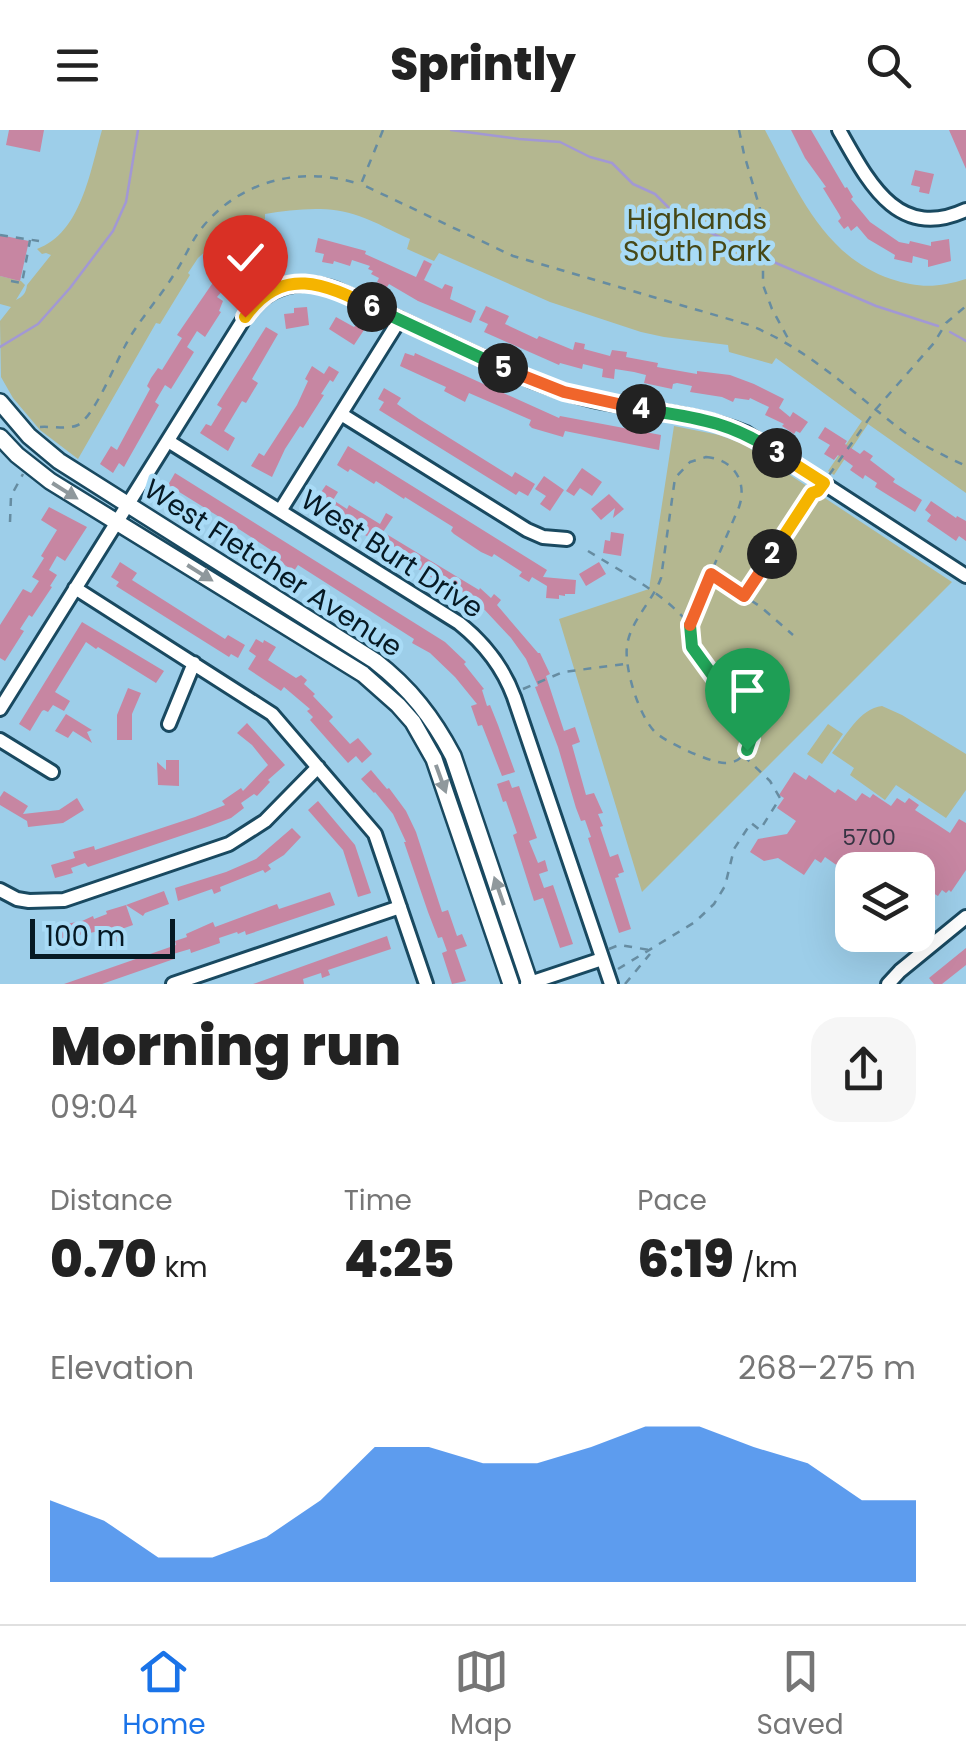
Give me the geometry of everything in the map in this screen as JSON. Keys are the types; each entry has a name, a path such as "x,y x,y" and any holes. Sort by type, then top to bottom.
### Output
{"main road":[{"name":"West Fletcher Avenue","path":"0,402 30,438 59,460 375,662 410,691 453,756 529,984"},
{"name":"West Fletcher Avenue","path":"0,437 32,468 363,674 398,704 434,759 510,984"}],"street":[{"path":"839,130 876,190 900,212 927,220 948,218 966,210"},
{"path":"0,709 245,317 268,294 292,284 316,284 337,290 533,382 564,392 730,426 757,439 966,576"},
{"path":"280,511 400,320"},
{"path":"341,414 527,530 544,537 567,539"},
{"name":"West Burt Drive","path":"168,440 459,624 496,662 514,697 605,966"},
{"path":"76,588 272,714 318,766 375,834 426,984"},
{"path":"168,724 194,663"},
{"path":"0,740 52,772"},
{"path":"0,890 29,901 64,900 230,844 265,822 318,766"},
{"path":"173,984 400,907"},
{"path":"888,984 966,917"},
{"path":"529,984 605,966"}],"path":[{"path":"361,184 383,130"},
{"path":"739,130 763,219 763,285 792,345"},
{"path":"30,438 41,426 74,427 88,414 125,346 176,273 192,241 218,211 265,184 296,176 330,176 361,184 514,256 750,324 792,345 915,439 966,466"},
{"path":"0,234 40,241"},
{"path":"11,280 22,283 30,240"},
{"path":"744,596 856,435 934,343 946,323 966,306"},
{"path":"706,457 718,459 738,476 740,506 690,625 692,647 748,724 750,744 743,756 727,763 714,761 658,735 648,724 627,664 626,650 630,633 655,592 661,578 675,478 690,462 706,457"},
{"path":"10,522 11,496 24,473"},
{"path":"588,551 655,592 690,625"},
{"path":"711,574 793,635"},
{"path":"523,689 563,672 627,664"},
{"path":"652,950 619,945 605,966 614,971 652,950 662,944 701,918 726,886 736,843 750,823 760,830 780,798 767,778 743,756"},
{"path":"625,984 652,950"}],"green space":[{"name":"Highlands South Park","path":"102,130 765,130 814,218 847,254 867,268 910,284 928,286 966,279 966,493 868,424 834,475 828,471 862,421 776,358 772,364 729,352 728,345 641,332 550,302 439,253 434,261 407,249 410,239 379,224 324,209 265,214 265,219 222,242 219,239 198,258 78,459 40,430 1,377 0,321 11,307 0,304 0,276 25,285 16,300 26,291 51,255 37,249 64,230 82,199"},
{"path":"674,426 743,444 952,582 642,892 559,619 649,589"},
{"path":"140,525 337,642 410,701 447,758 488,876 484,877 477,865 410,711 137,529"},
{"path":"882,706 966,754 966,790 946,818 896,785 885,800 850,775 854,768 832,753 860,718"},
{"path":"828,724 843,734 822,764 807,754"}],"building":[{"path":"9,130 44,130 40,152 6,145"},
{"path":"791,130 811,130 851,199 870,222 899,242 931,246 931,242 949,239 951,261 928,267 928,260 913,256 912,263 894,259 895,255 868,239 857,226 851,231 848,226 844,229 823,188 826,187"},
{"path":"949,130 966,130 966,169"},
{"path":"915,170 934,174 929,194 911,185"},
{"path":"0,235 29,241 20,281 0,276"},
{"path":"318,238 366,251 365,254 416,277 424,260 432,264 424,280 442,289 445,284 453,287 450,299 476,311 471,323 377,282 379,278 371,274 370,266 352,260 350,266 322,262 324,254 315,252"},
{"path":"268,248 274,262 255,275 247,258"},
{"path":"228,265 246,281 238,289 230,282 217,297 223,301 221,312 205,337 197,331 187,347 194,352 171,389 165,385 155,402 159,405 124,467 119,463 113,473 100,464 111,446 117,450 150,389 147,386 151,378 158,368 162,370 182,338 177,335"},
{"path":"486,306 509,316 505,324 573,350 575,342 585,344 584,349 610,356 612,350 627,352 626,357 658,363 657,367 730,375 784,399 779,408 790,417 793,412 808,422 800,433 794,434 765,415 769,407 750,398 735,398 733,402 690,392 692,386 677,383 672,389 644,383 646,375 634,372 615,369 614,379 602,377 603,369 583,364 582,369 559,365 484,332 488,324 479,320"},
{"path":"307,307 309,325 286,329 284,314"},
{"path":"336,317 364,330 354,345 329,329"},
{"path":"266,327 278,334 252,379 258,383 224,431 235,438 228,451 200,433 206,424 211,426 222,408 217,405"},
{"path":"405,353 415,353 559,418 661,435 659,450 565,431 563,437 532,428 531,420 469,393 465,402 444,391 446,387 400,366"},
{"path":"312,366 324,374 329,366 339,372 285,449 272,477 251,466 259,453 264,456 297,405"},
{"path":"384,388 401,398 397,404 419,419 512,477 515,472 535,484 528,496 519,491 516,495 379,410 384,402 378,399"},
{"path":"825,427 860,454 864,450 873,456 870,460 895,479 893,482 922,500 915,512 875,487 877,483 865,475 863,479 850,470 853,466 838,455 834,460 824,454 830,445 818,438"},
{"path":"348,446 547,570 543,577 576,580 575,594 546,598 547,586 532,577 529,582 519,576 522,572 494,554 492,557 481,552 454,534 453,527 405,497 337,465"},
{"path":"582,468 602,482 592,496 580,488 574,496 566,491"},
{"path":"175,473 445,642 466,662 484,689 487,706 490,705 515,772 502,776 471,706 477,704 430,653 298,565 294,571 274,558 277,554 228,522 226,526 218,521 221,518 168,485"},
{"path":"544,476 564,490 550,511 540,504 546,496 535,489"},
{"path":"326,485 338,492 333,500 347,509 349,505 380,524 386,513 393,517 383,532 491,598 494,594 501,600 497,605 540,653 550,674 546,676 564,731 575,727 580,742 572,745 586,795 594,793 603,813 598,814 603,826 600,827 610,857 618,854 624,872 615,878 631,929 619,933 588,838 591,837 576,808 526,659 482,607 318,505"},
{"path":"609,494 624,509 613,518 615,508 601,520 591,509"},
{"path":"931,501 966,521 966,541 959,536 956,541 927,521 931,515 925,510"},
{"path":"49,507 87,527 65,561 57,556 49,570 57,575 52,587 20,629 24,631 5,661 0,658 0,625 23,589 31,593 39,581 32,577 57,530 41,520"},
{"path":"611,532 624,534 621,556 603,553"},
{"path":"120,562 137,573 132,580 225,639 228,635 245,645 238,658 231,654 229,657 116,586 119,582 111,577"},
{"path":"599,562 606,574 586,586 579,574"},
{"path":"82,622 164,671 156,683 86,642 55,692 70,701 64,711 53,705 48,712 42,711 30,731 19,724"},
{"path":"256,639 276,647 268,660 296,678 301,675 307,680 304,684 333,717 329,721 350,744 358,738 372,754 362,763 356,756 348,763 310,720 310,709 284,687 281,691 248,669 256,656 249,651"},
{"path":"128,688 141,693 132,714 132,740 117,740 117,715"},
{"path":"66,714 92,730 87,732 92,743 73,731 68,738 55,731"},
{"path":"247,723 285,765 257,796 254,794 241,803 244,808 210,826 88,867 85,863 71,868 73,873 55,878 51,865 75,858 73,852 94,846 95,850 195,817 225,805 222,801 241,788 243,791 268,765 237,733"},
{"path":"166,760 179,760 179,786 158,785 157,762 166,770"},
{"path":"371,770 406,811 442,912 448,910 457,936 462,934 467,946 455,950 466,981 452,984 442,953 447,951 428,912 406,842 393,814 361,779"},
{"path":"794,772 806,780 809,775 835,793 838,789 856,801 862,793 870,798 873,794 891,806 897,798 905,803 909,798 919,805 915,810 950,833 959,819 966,823 966,870 951,892 942,890 938,896 935,852 835,852 835,864 825,857 821,863 815,859 804,875 778,858 764,861 750,852 758,839 787,834 796,821 777,808 784,798 779,795"},
{"path":"509,780 512,788 519,786 537,838 529,841 538,863 545,860 548,871 539,874 544,888 553,885 573,944 560,948 543,898 534,901 513,835 517,833 497,784"},
{"path":"4,791 28,806 23,814 59,810 77,798 84,810 63,823 28,827 27,821 0,805"},
{"path":"318,801 355,845 371,893 358,897 343,850 308,810"},
{"path":"292,828 301,837 268,865 271,869 265,873 263,870 220,887 221,891 214,894 212,889 178,901 175,888 256,859"},
{"path":"164,891 169,904 143,916 126,905"},
{"path":"330,892 335,905 246,935 245,931 219,938 220,943 191,953 190,949 173,954 174,959 102,984 64,984 176,945 175,941 187,937 186,934 213,922 215,927 277,904 279,909"},
{"path":"126,905 133,925 116,931 119,941 108,944 105,930 58,939 55,926 93,916 94,919"},
{"path":"387,936 391,949 328,970 330,975 322,978 321,973 303,979 304,984 253,984"},
{"path":"966,948 966,965 942,984 934,984 929,978"}],"waterway":[{"path":"0,347 38,324 113,231 126,202 138,130"},
{"path":"451,130 560,142 612,163 633,184 655,194 673,212 755,254"},
{"path":"769,260 876,306 938,326"},
{"path":"950,332 966,341"}],"route":[{"path":"245,317 258,302 281,288 304,283 328,286 533,382 592,400 730,426 824,483 812,493 744,596 711,574 690,625 692,647 748,724 751,738 747,750"}]}
